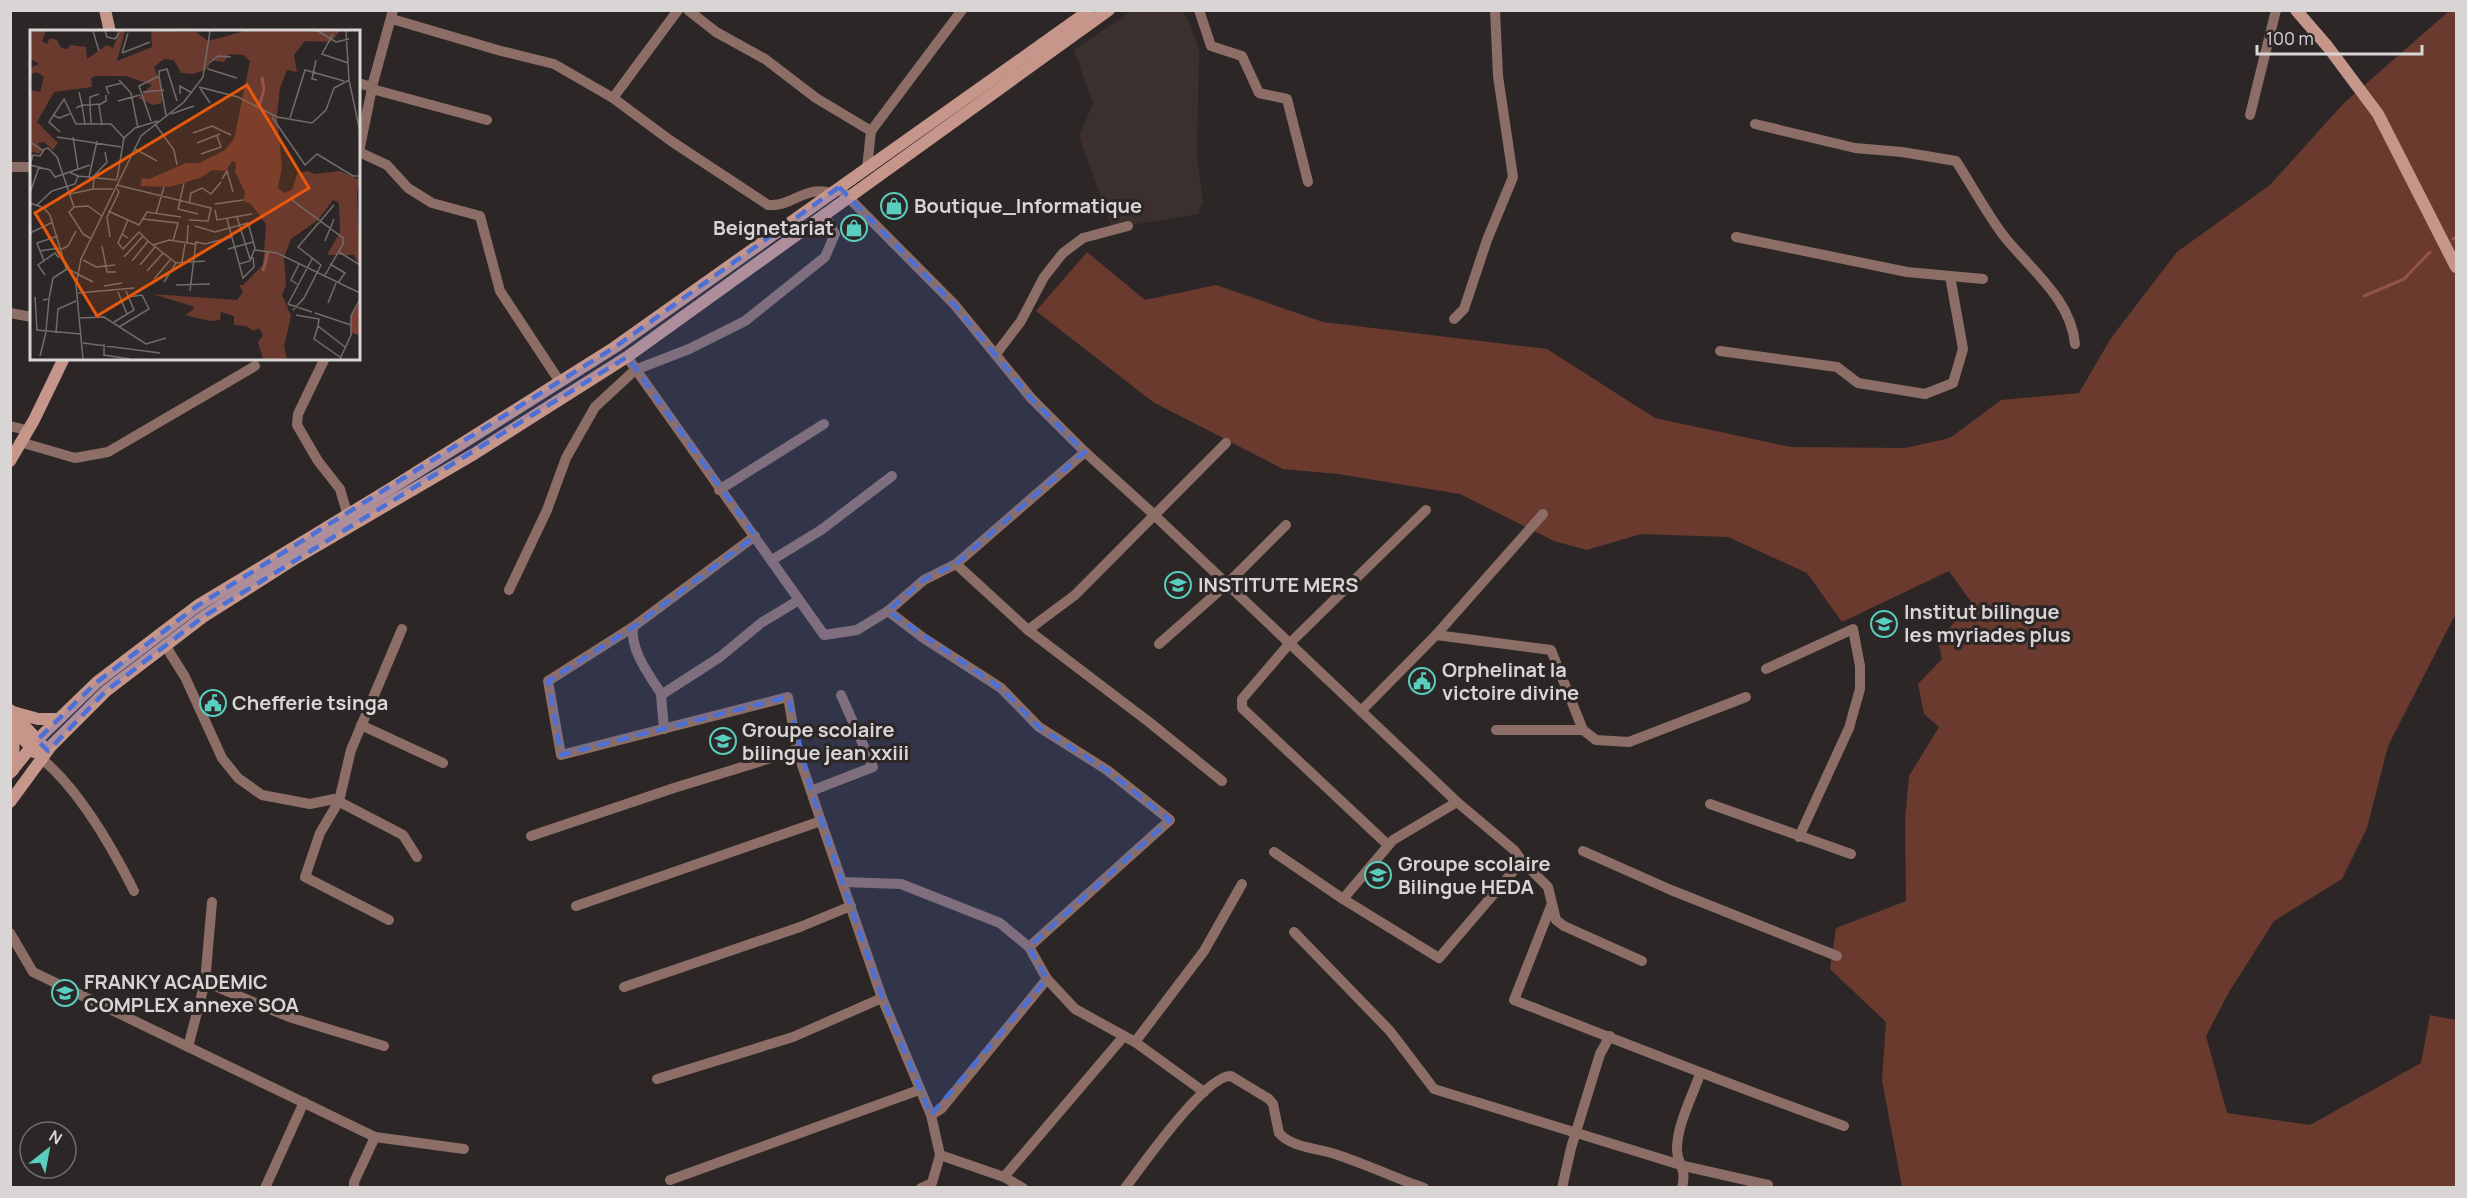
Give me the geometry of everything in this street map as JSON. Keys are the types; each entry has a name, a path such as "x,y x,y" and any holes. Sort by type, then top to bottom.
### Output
{"main road":[{"path":"105,10 110,30"},
{"path":"10,802 45,755 106,691 202,617 296,558 474,454 627,357 824,214 839,192 867,168 1090,10"},
{"path":"12,772 34,744 97,682 156,635 220,590 390,489 615,347 1108,10"},
{"path":"2296,10 2328,47 2378,114 2457,267"},
{"path":"10,461 26,430 34,420 63,360"},
{"path":"12,717 45,755"},
{"path":"12,717 58,719"},
{"path":"12,717 12,772"}],"street":[{"path":"613,98 678,10"},
{"path":"688,10 716,32 765,58 816,98 871,131"},
{"path":"867,168 871,131 962,10"},
{"path":"1199,10 1211,46 1242,56 1259,93 1287,99 1308,182"},
{"path":"1454,319 1464,309 1487,240 1513,177 1498,76 1495,10"},
{"path":"2250,115 2276,10"},
{"path":"360,147 372,88 392,15 501,51 554,64 613,98 671,141 768,205 783,203 817,189 839,192 908,254 996,354 1031,398 1085,452 1156,516 1457,802 1514,850 1548,888 1556,920 1564,926 1642,961"},
{"path":"360,84 487,120"},
{"path":"1755,124 1855,148 1902,152 1956,161 2002,234 2062,303 2074,333 2075,344"},
{"path":"360,152 387,165 408,188 432,203 480,216 500,291 560,382"},
{"path":"10,167 30,167"},
{"path":"509,590 547,510 566,458 595,407 635,370 688,349 745,321 825,257 835,234 824,214"},
{"path":"996,354 1021,321 1044,278 1064,253 1083,238 1128,226"},
{"path":"1736,237 1906,272 1983,279"},
{"path":"1720,351 1837,367 1858,383 1925,394 1953,383 1963,349 1950,276"},
{"path":"10,313 30,317"},
{"path":"627,357 718,490 755,536 824,636 857,630 888,611 924,580 956,564 1085,452"},
{"path":"324,360 301,408 297,425 318,461 340,489 347,513"},
{"path":"20,442 75,458 108,452 255,366"},
{"path":"718,490 824,424"},
{"path":"10,426 26,430"},
{"path":"1028,630 1070,600 1226,443"},
{"path":"772,560 821,530 892,476"},
{"path":"1388,844 1242,708 1242,699 1289,644 1426,510"},
{"path":"1361,711 1436,634 1543,514"},
{"path":"1159,644 1227,584 1286,525"},
{"path":"755,536 633,627 548,681 561,755 788,697 797,750 820,821 882,998 931,1115 940,1155 931,1185 921,1188"},
{"path":"956,564 1028,630 1222,781"},
{"path":"662,695 720,657 762,623 799,600"},
{"path":"888,611 922,637 1001,688 1038,727 1107,770 1170,820 1029,947"},
{"path":"633,627 632,633 642,663 662,695 664,729"},
{"path":"389,920 305,877 320,833 339,801 351,750 402,628"},
{"path":"1766,669 1853,629 1860,666 1860,689 1849,728 1798,837"},
{"path":"1436,634 1551,650 1583,730 1596,740 1629,742 1746,697"},
{"path":"165,645 184,676 222,758 238,778 262,795 310,804 334,799 339,801 403,835 417,857"},
{"path":"811,791 873,767 841,695"},
{"path":"361,725 443,763"},
{"path":"1496,730 1583,730"},
{"path":"531,836 797,750"},
{"path":"45,755 116,855 134,891"},
{"path":"1343,899 1388,844 1457,802"},
{"path":"1710,804 1851,854"},
{"path":"576,906 820,821"},
{"path":"1583,851 1671,890 1837,956"},
{"path":"1274,852 1343,899 1439,958 1522,861"},
{"path":"843,882 901,884 1000,923 1029,947 1047,979 1075,1009 1135,1042 1204,1092"},
{"path":"1135,1042 1204,951 1242,884"},
{"path":"188,1047 206,982 212,902"},
{"path":"624,987 800,927 851,906"},
{"path":"1551,906 1514,1000 1610,1036 1700,1074 1844,1126"},
{"path":"1294,932 1390,1031 1434,1089 1684,1166 1768,1185 1767,1188"},
{"path":"10,933 33,972 375,1137 464,1149"},
{"path":"931,1115 941,1109 1047,979"},
{"path":"206,982 289,1017 384,1046"},
{"path":"657,1079 793,1037 882,998"},
{"path":"1004,1177 1124,1036"},
{"path":"1562,1188 1600,1054 1610,1036"},
{"path":"1682,1188 1684,1166 1677,1152 1678,1139 1700,1074"},
{"path":"1125,1188 1204,1092 1222,1077 1231,1076 1273,1104 1279,1133 1290,1143 1336,1154 1424,1188"},
{"path":"670,1180 919,1090"},
{"path":"265,1188 304,1101"},
{"path":"354,1188 354,1182 375,1137"},
{"path":"940,1155 1004,1177 1023,1188"}],"highlighted area":[{"path":"839,187 954,304 1031,398 1085,452 956,564 924,580 888,611 1001,688 1039,727 1107,770 1170,820 1029,947 1047,979 931,1115 882,998 811,791 788,697 561,755 548,681 633,627 755,536 627,357 203,617 106,691 48,751 37,740 97,682 197,606 615,347"}],"shaded area":[{"path":"1131,11 1182,11 1189,20 1199,50 1197,158 1203,201 1198,214 1112,228 1079,137 1093,103 1074,50"},
{"path":"2449,11 2456,11 2456,613 2388,746 2367,828 2342,879 2274,921 2229,992 2206,1036 2227,1113 2310,1125 2421,1063 2430,1015 2456,1020 2456,1187 1902,1187 1882,1080 1886,1022 1830,969 1836,928 1906,901 1905,820 1909,776 1939,727 1924,714 1918,684 1942,659 1938,641 1972,603 1949,571 1842,622 1807,573 1728,537 1641,534 1587,550 1554,541 1460,494 1338,474 1283,469 1153,402 1036,311 1087,252 1145,300 1216,285 1323,322 1547,349 1655,418 1791,447 1905,448 1950,438 2001,400 2079,393 2111,338 2177,252 2270,185 2344,103"}],"waterway":[{"path":"2364,296 2404,279 2430,252"}],"place":[{"name":"Boutique_Informatique","path":"894,206"},
{"name":"Beignetariat","path":"854,228"},
{"name":"INSTITUTE MERS","path":"1178,585"},
{"name":"Institut bilingue les myriades plus","path":"1884,624"},
{"name":"Orphelinat la victoire divine","path":"1422,681"},
{"name":"Chefferie tsinga","path":"213,703"},
{"name":"Groupe scolaire bilingue jean xxiii","path":"723,741"},
{"name":"Groupe scolaire Bilingue HEDA","path":"1378,875"},
{"name":"FRANKY ACADEMIC COMPLEX annexe SOA","path":"65,993"}]}
